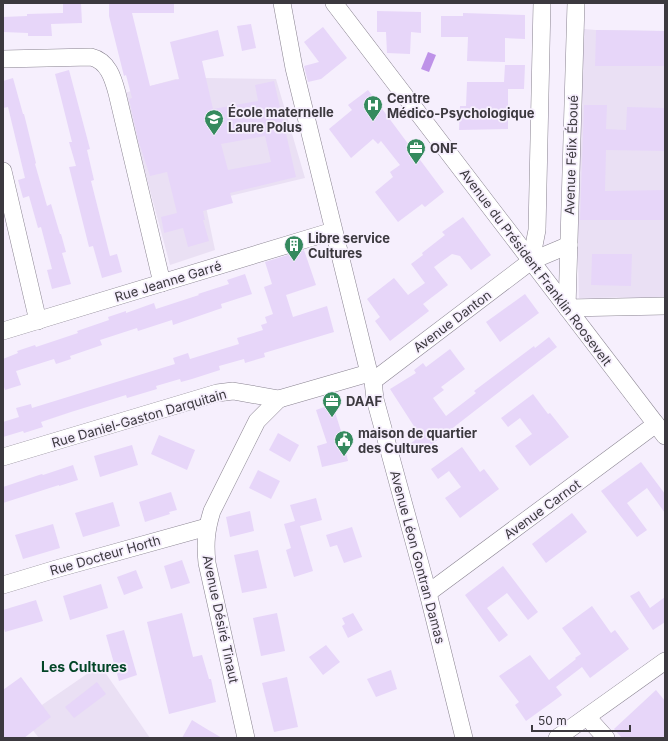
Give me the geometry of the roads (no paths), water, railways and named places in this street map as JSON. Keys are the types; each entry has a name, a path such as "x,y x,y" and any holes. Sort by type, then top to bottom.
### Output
{"street":[{"name":"Avenue Léon Gontran Damas","path":"282,3 294,68 333,231 428,593 464,738"},
{"name":"Avenue du Président Franklin Roosevelt","path":"334,3 660,430"},
{"path":"531,261 538,230 542,3"},
{"name":"Avenue Félix Éboué","path":"567,308 576,3"},
{"path":"3,58 91,57 98,59 107,67 113,77 162,283"},
{"path":"3,171 7,206 38,321"},
{"name":"Rue Jeanne Garré","path":"3,331 333,231"},
{"name":"Avenue Danton","path":"371,377 531,261 569,245"},
{"path":"567,308 665,306"},
{"name":"Rue Daniel-Gaston Darquitain","path":"3,457 217,393 233,391 279,399 371,377"},
{"name":"Avenue Désiré Tinaut","path":"246,738 207,563 207,527 212,511 257,421 279,399"},
{"name":"Avenue Carnot","path":"428,593 660,430"},
{"name":"Rue Docteur Horth","path":"3,585 207,527"},
{"path":"557,738 665,661"},
{"path":"587,717 606,738"}],"place":[{"name":"Centre Médico-Psychologique","path":"373,122"},
{"name":"École maternelle Laure Polus","path":"214,136"},
{"name":"ONF","path":"416,165"},
{"name":"Libre service Cultures","path":"294,262"},
{"name":"DAAF","path":"332,418"},
{"name":"maison de quartier des Cultures","path":"344,457"}],"district":[{"name":"Les Cultures","path":"84,666"}]}
